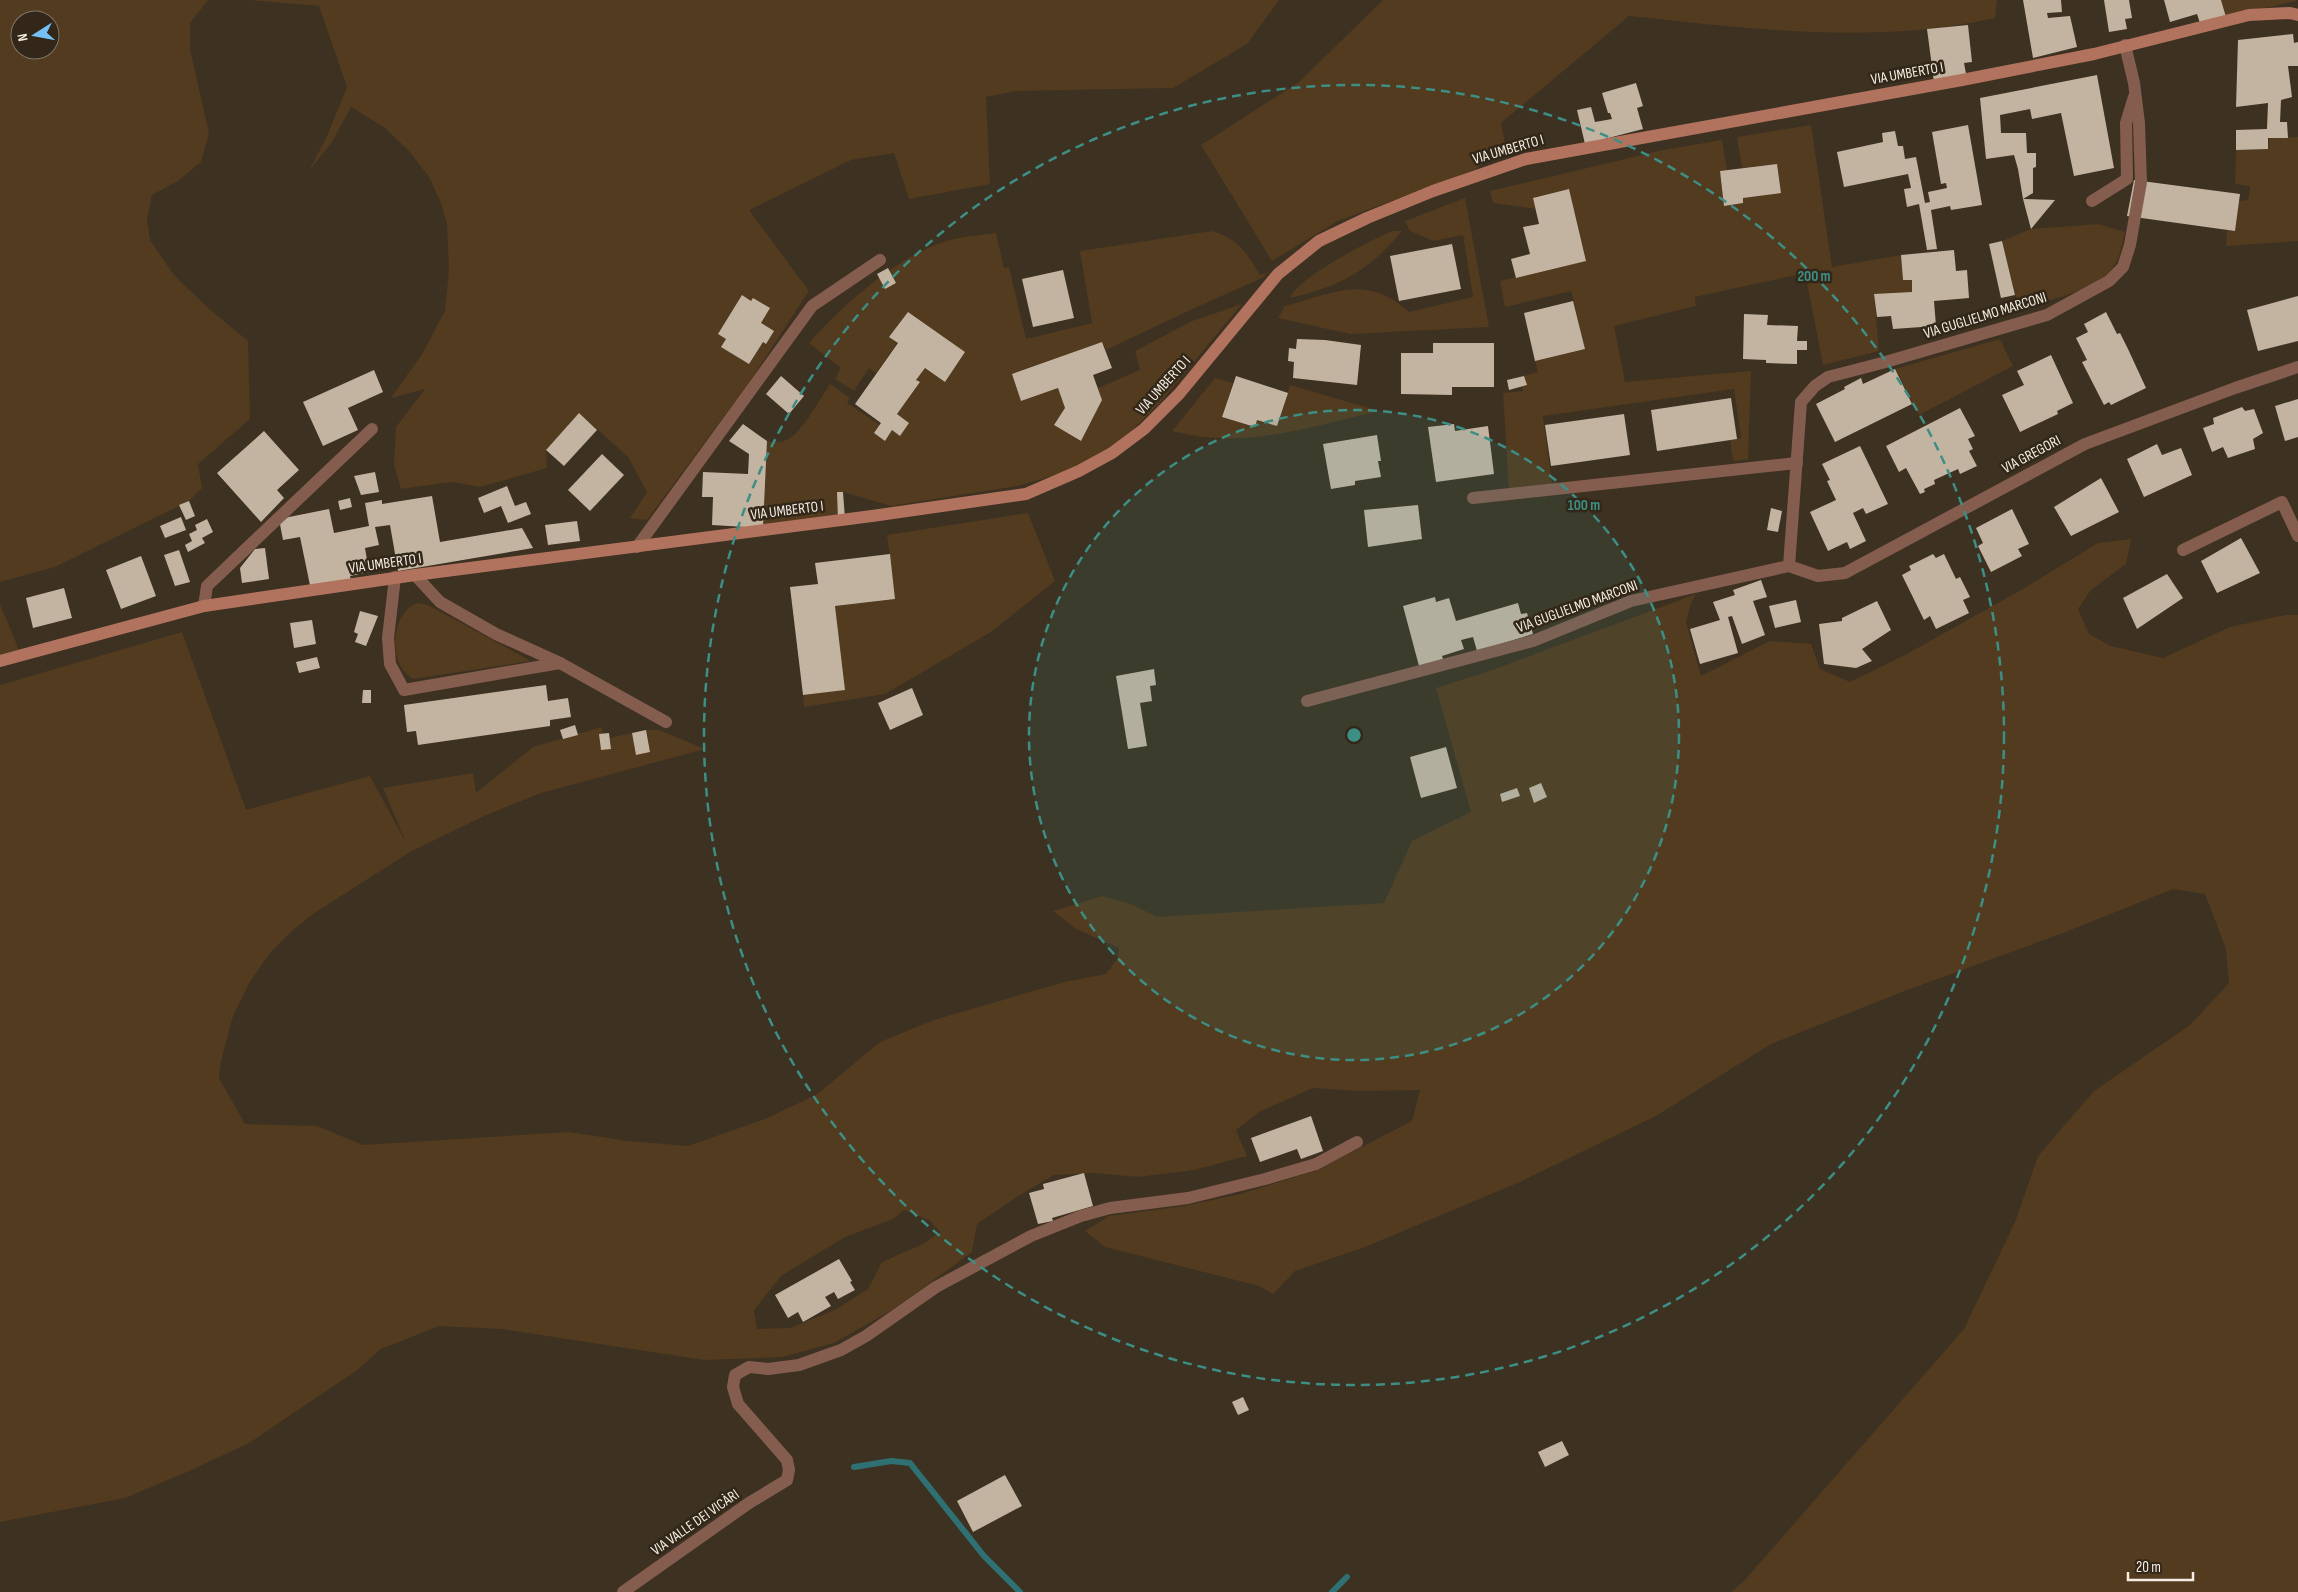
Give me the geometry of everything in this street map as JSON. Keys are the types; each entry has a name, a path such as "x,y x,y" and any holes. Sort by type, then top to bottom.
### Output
{"main road":[{"name":"VIA UMBERTO I","path":"0,661 204,606 416,575 1026,494 1079,471 1112,453 1144,429 1179,394 1278,274 1319,241 1367,218 1475,175 1526,159 1962,80 2094,54 2249,15 2290,13 2298,15"}],"street":[{"name":"VIA GUGLIELMO MARCONI","path":"1306,701 1533,641 1631,601 1789,566 1802,402 1815,386 1828,377 2047,314 2109,281 2123,267 2130,245 2141,182 2139,123 2135,92 2125,45"},
{"name":"VIA GUGLIELMO MARCONI","path":"2092,201 2127,179 2126,123 2135,92"},
{"path":"637,547 812,306 880,260"},
{"name":"VIA GREGORI","path":"1789,566 1818,576 1846,573 2085,444 2235,388 2298,367"},
{"path":"204,606 206,586 372,429"},
{"path":"1473,498 1797,463"},
{"path":"2183,550 2282,502 2298,536"},
{"path":"416,575 440,602 496,634 560,663 666,722"},
{"path":"395,578 388,638 390,664 404,690 560,663"},
{"name":"VIA VALLE DEI VICÀRI","path":"623,1592 749,1503 787,1480 789,1470 787,1460 738,1404 732,1386 736,1375 749,1367 768,1369 798,1365 841,1350 866,1336 936,1287 1031,1236 1081,1216 1110,1208 1188,1198 1265,1179 1316,1164 1357,1142"}],"shaded area":[{"path":"0,0 208,0 190,23 190,49 209,133 201,162 178,181 152,195 147,219 150,240 174,275 208,308 248,341 250,419 198,464 202,488 189,501 55,567 0,582"},
{"path":"249,0 1279,0 1247,44 1173,88 1016,91 986,97 990,184 909,199 894,153 851,160 749,210 809,291 748,384 647,520 630,518 647,492 628,457 579,413 546,450 547,468 480,487 451,482 401,489 394,465 396,427 425,389 391,398 422,354 445,311 449,270 447,224 441,203 429,177 409,151 385,128 351,107 332,142 309,171 328,134 347,87 319,6"},
{"path":"1383,0 1997,0 1995,18 1950,26 1858,33 1720,26 1629,16 1501,123 1506,148 1474,170 1338,221 1272,261 1201,145 1299,82"},
{"path":"2221,0 2296,0 2296,1 2226,17"},
{"path":"1811,125 1832,267 1901,255 1903,280 1912,280 1912,292 1874,295 1879,351 1823,365 1805,273 1695,297 1696,306 1614,326 1625,382 1751,371 1748,459 1733,461 1730,440 1741,438 1734,389 1543,416 1552,485 1509,491 1503,393 1523,391 1522,386 1526,385 1524,376 1538,372 1535,361 1585,349 1571,291 1505,307 1500,281 1586,260 1569,189 1533,198 1536,209 1493,203 1490,191 1663,150 1722,140 1727,170 1720,171 1724,205 1743,203 1743,198 1781,193 1777,164 1742,168 1737,137"},
{"path":"2298,137 2298,241 2226,246 2227,230 2235,231 2239,201 2248,200 2250,186 2235,184 2236,150 2268,149 2269,138"},
{"path":"1465,198 1489,327 1350,334 1278,318 1285,306 1334,292 1349,290 1364,290 1378,293 1393,300 1409,312 1473,297 1463,235 1433,241 1410,231 1405,221"},
{"path":"2098,224 2125,232 2118,259 2109,272 2087,287 2073,293 2019,309 2002,241 2031,229"},
{"path":"1212,231 1229,238 1241,247 1260,275 1268,272 1262,278 1106,350 1102,342 1012,374 1021,401 1058,388 1065,408 1054,425 1081,441 1102,400 1098,388 1140,370 1135,351 1192,321 1242,304 1158,405 1127,435 1100,457 1066,472 1017,486 891,506 843,492 837,492 838,520 763,528 767,441 782,442 792,437 804,424 830,384 850,398 847,403 880,425 885,440 892,430 899,435 909,423 897,414 920,383 916,380 925,368 945,382 965,352 908,312 890,337 897,343 876,373 869,368 854,391 835,379 841,368 809,343 856,296 895,267 935,245 954,239 996,233 1004,268 1009,267 1026,339 1092,323 1080,251"},
{"path":"1392,231 1402,231 1377,257 1353,275 1325,288 1290,298 1306,280 1335,260"},
{"path":"2000,339 2013,366 1919,415 1895,369"},
{"path":"1215,378 1233,383 1222,417 1254,427 1257,420 1277,426 1290,385 1379,411 1302,429 1251,437 1225,438 1172,431"},
{"path":"1028,513 1055,581 991,632 885,694 804,707 803,695 845,690 835,606 895,599 887,535"},
{"path":"2131,539 2126,564 2091,590 2078,609 2089,634 2111,646 2163,658 2230,627 2285,615 2298,615 2298,1592 1731,1592 1744,1581 1964,1329 2015,1222 2038,1156 2094,1091 2190,1025 2229,983 2226,949 2205,894 2173,889 1771,1044 1656,1116 1520,1182 1365,1247 1295,1271 1273,1294 1259,1286 1105,1247 1085,1231 1109,1216 1184,1206 1240,1194 1315,1171 1412,1121 1420,1090 1358,1091 1313,1088 1259,1112 1236,1130 1247,1156 1194,1170 1138,1177 1093,1173 1054,1175 977,1224 972,1252 897,1307 834,1343 782,1357 704,1360 501,1329 439,1326 381,1349 356,1371 249,1443 187,1472 125,1498 0,1522 0,685 182,632 246,810 370,776 406,843 383,788 473,773 476,793 533,747 602,727 603,734 599,735 601,750 611,748 610,738 632,733 636,755 650,752 646,730 659,730 705,749 541,793 484,816 410,852 313,914 292,931 270,953 251,980 233,1016 221,1061 219,1078 245,1124 317,1126 363,1145 569,1132 628,1141 688,1146 765,1119 816,1095 880,1042 934,1020 1064,982 1106,974 1117,959 1119,948 1076,929 1053,911 1102,896 1133,905 1157,917 1384,903 1412,841 1471,812 1436,688 1490,671 1696,594 1691,603 1686,622 1701,676 1770,641 1811,644 1820,669 1850,682 1905,655 2021,590 2098,543","holes":["904,1210 929,1220 940,1232 923,1244 882,1262 868,1289 835,1310 790,1328 757,1329 754,1310 781,1276 845,1237 893,1219"]},
{"path":"418,603 428,605 531,661 413,679 399,663 395,640 397,628 402,617 409,608"},
{"path":"0,604 19,650 0,654"}],"building":[{"path":"2023,0 2061,0 2062,12 2047,13 2048,18 2070,16 2077,47 2033,58"},
{"path":"2104,0 2129,0 2132,18 2125,19 2127,29 2109,32"},
{"path":"2164,0 2221,0 2226,17 2200,23 2197,14 2170,22"},
{"path":"1968,25 1972,62 1964,63 1967,79 1934,82 1927,29"},
{"path":"2293,34 2294,43 2298,42 2298,66 2288,66 2292,97 2281,100 2280,122 2287,122 2288,138 2268,138 2268,149 2236,150 2236,130 2267,129 2268,103 2236,107 2238,40"},
{"path":"2097,75 2114,168 2074,176 2061,113 2032,119 2030,109 2000,115 2001,133 2026,133 2027,153 2036,153 2036,167 2033,168 2033,193 2023,199 2014,155 1986,159 1980,98"},
{"path":"1636,83 1643,106 1637,108 1643,129 1585,144 1577,110 1591,107 1595,122 1612,119 1610,113 1608,113 1602,93"},
{"path":"1968,125 1982,205 1951,210 1950,206 1931,210 1937,249 1927,250 1919,204 1907,207 1904,189 1911,188 1908,174 1844,187 1837,152 1883,142 1882,133 1895,131 1898,146 1903,146 1905,159 1916,157 1925,203 1930,202 1928,192 1947,188 1946,183 1941,184 1932,132"},
{"path":"1777,164 1781,193 1743,198 1743,203 1724,206 1720,171"},
{"path":"2134,180 2240,194 2235,231 2127,216"},
{"path":"1569,189 1586,261 1516,278 1511,259 1530,254 1523,227 1539,224 1533,198"},
{"path":"2023,199 2055,200 2031,229"},
{"path":"2002,241 2015,295 2001,298 1989,244"},
{"path":"1452,244 1461,289 1399,301 1390,256"},
{"path":"1954,250 1956,271 1967,270 1969,298 1934,301 1936,326 1893,329 1891,316 1877,317 1874,294 1912,292 1912,280 1903,280 1901,255"},
{"path":"888,268 896,283 885,289 877,274"},
{"path":"1063,270 1074,318 1033,327 1022,279"},
{"path":"742,295 751,301 753,298 770,308 761,323 774,331 766,344 763,342 749,364 721,347 726,339 718,334"},
{"path":"2298,296 2298,341 2258,351 2247,310"},
{"path":"1573,301 1585,349 1535,361 1524,313"},
{"path":"908,312 965,352 945,382 925,368 916,380 920,382 897,414 909,423 900,436 892,430 885,441 874,433 881,423 855,404 898,343 889,337"},
{"path":"2106,312 2117,334 2120,333 2146,388 2111,405 2109,402 2104,405 2082,362 2087,360 2076,338 2088,332 2084,324"},
{"path":"1744,314 1768,315 1767,325 1798,326 1797,341 1807,341 1807,350 1797,350 1797,364 1766,363 1766,360 1743,359"},
{"path":"1297,339 1325,340 1361,345 1357,385 1293,378 1294,362 1288,361 1289,348 1296,349"},
{"path":"1102,342 1112,368 1093,375 1102,400 1081,441 1054,425 1065,408 1058,388 1021,401 1012,374"},
{"path":"1433,343 1494,343 1494,387 1452,387 1452,395 1401,394 1401,353 1433,353"},
{"path":"2051,355 2073,403 2057,411 2058,414 2020,432 2002,395 2024,385 2017,371"},
{"path":"1895,369 1912,404 1835,442 1816,404 1845,389 1844,387 1861,378 1863,384"},
{"path":"374,370 383,392 348,408 358,430 323,446 303,402"},
{"path":"781,376 804,396 789,414 766,394"},
{"path":"1236,376 1288,393 1277,426 1257,420 1255,427 1222,417"},
{"path":"1524,376 1527,385 1509,390 1507,380"},
{"path":"1731,398 1737,439 1657,451 1651,410"},
{"path":"2298,399 2298,437 2285,441 2275,406"},
{"path":"2242,407 2245,411 2254,409 2263,433 2253,439 2255,449 2228,458 2223,447 2212,452 2203,428 2214,424 2213,418"},
{"path":"1960,408 1975,436 1968,439 1973,449 1969,451 1977,466 1960,474 1958,469 1934,480 1935,484 1924,489 1925,492 1920,494 1906,468 1899,472 1886,446"},
{"path":"579,413 597,430 564,466 546,450"},
{"path":"1624,414 1630,455 1551,466 1545,425"},
{"path":"743,424 767,441 763,528 712,525 713,497 702,497 703,472 748,474 749,454 729,441"},
{"path":"1454,424 1455,431 1488,426 1494,474 1436,482 1428,427"},
{"path":"264,431 299,470 277,490 284,498 261,522 217,473"},
{"path":"1377,435 1381,461 1378,461 1381,477 1355,481 1355,485 1331,489 1323,444"},
{"path":"2157,444 2162,455 2181,448 2192,475 2144,497 2127,459"},
{"path":"1860,446 1888,504 1866,514 1863,508 1853,513 1866,541 1850,549 1847,542 1828,551 1810,512 1836,500 1827,481 1830,480 1822,464"},
{"path":"602,454 624,475 590,511 568,490"},
{"path":"375,472 379,492 361,495 354,476"},
{"path":"2101,478 2119,512 2071,536 2054,507"},
{"path":"507,486 515,506 526,502 531,514 508,523 501,506 484,513 478,498"},
{"path":"837,492 843,492 845,519 838,520"},
{"path":"432,496 440,542 522,528 533,548 398,571 390,525 375,527 379,545 365,548 369,572 350,576 351,581 311,590 300,537 283,540 279,519 329,509 334,533 369,526 365,503 382,500 382,504"},
{"path":"350,498 352,507 340,510 338,501"},
{"path":"189,501 195,516 186,520 179,505"},
{"path":"1418,505 1422,539 1368,547 1364,510"},
{"path":"1771,508 1782,511 1778,532 1767,530"},
{"path":"2012,509 2029,544 2018,549 2022,556 1991,572 1978,546 1983,543 1976,528"},
{"path":"181,517 186,530 165,538 160,526"},
{"path":"207,519 213,532 202,538 205,543 188,552 185,545 192,541 189,534 197,530 195,525"},
{"path":"577,521 580,541 548,545 545,525"},
{"path":"2241,538 2260,573 2217,593 2201,561"},
{"path":"265,548 269,579 242,583 240,568 255,549"},
{"path":"179,550 190,582 175,586 164,555"},
{"path":"890,554 895,599 835,606 845,690 803,695 790,587 818,584 815,563"},
{"path":"1933,554 1936,558 1944,554 1956,579 1960,577 1970,597 1963,600 1969,613 1936,629 1930,616 1924,620 1902,575 1911,570 1909,566"},
{"path":"141,556 156,596 121,609 106,570"},
{"path":"2167,574 2183,598 2137,629 2123,598"},
{"path":"1761,580 1767,597 1753,601 1765,635 1742,644 1732,616 1728,617 1738,653 1700,664 1690,629 1720,620 1713,602 1735,595 1733,590"},
{"path":"64,588 72,618 33,628 26,598"},
{"path":"1435,597 1436,602 1449,598 1456,621 1518,603 1521,614 1527,613 1533,634 1477,651 1473,637 1461,640 1464,649 1442,656 1443,659 1419,666 1403,606"},
{"path":"1796,600 1801,622 1775,628 1769,606"},
{"path":"1877,601 1891,630 1862,649 1872,661 1856,668 1824,664 1819,624 1842,621 1842,618"},
{"path":"360,611 378,616 366,646 355,642 358,634 354,632"},
{"path":"312,620 316,644 294,648 290,623"},
{"path":"317,657 320,668 299,673 296,662"},
{"path":"1154,669 1156,685 1150,686 1152,701 1140,703 1147,746 1128,749 1116,676"},
{"path":"546,685 548,701 568,698 571,717 550,720 550,726 418,745 416,731 407,732 404,705"},
{"path":"912,688 923,715 890,730 878,703"},
{"path":"363,690 371,690 371,703 362,703"},
{"path":"575,725 578,735 563,739 560,730"},
{"path":"646,730 650,752 636,755 632,733"},
{"path":"609,733 611,749 601,750 599,734"},
{"path":"1446,747 1457,788 1421,798 1410,757"},
{"path":"1541,783 1547,797 1534,803 1529,788"},
{"path":"1517,788 1520,796 1502,802 1500,794"},
{"path":"1311,1116 1323,1151 1301,1159 1297,1149 1260,1162 1251,1138"},
{"path":"1084,1173 1093,1206 1052,1218 1053,1221 1038,1224 1029,1193 1044,1189 1043,1184"},
{"path":"839,1259 855,1290 838,1299 834,1292 825,1297 831,1306 803,1322 798,1312 788,1318 775,1295"},
{"path":"1243,1397 1249,1410 1238,1415 1232,1402"},
{"path":"1562,1441 1569,1455 1545,1467 1538,1452"},
{"path":"1005,1475 1022,1506 973,1532 957,1501"}],"waterway":[{"path":"854,1467 891,1461 910,1463 984,1556 1020,1592"},
{"path":"1332,1592 1347,1577"}]}
